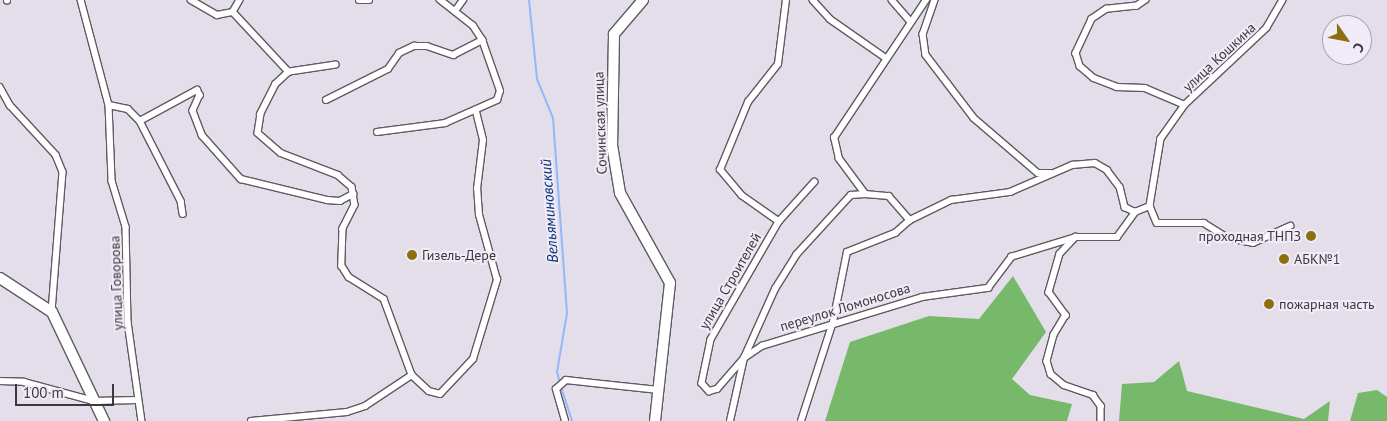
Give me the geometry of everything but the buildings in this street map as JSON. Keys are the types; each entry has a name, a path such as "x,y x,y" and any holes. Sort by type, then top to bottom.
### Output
{"highway":[{"name":"Сочинская улица","path":"643,0 614,34 612,152 620,193 670,282 655,421"},
{"path":"0,278 52,312 104,421"}],"street":[{"name":"улица Говорова","path":"81,0 109,105 112,181 126,227 128,322 137,400 142,421"},
{"path":"191,0 217,15 232,12 240,0"},
{"path":"360,0 369,0"},
{"path":"377,132 445,123 476,112 497,100 500,91 482,40 455,12 440,0"},
{"path":"455,12 463,0"},
{"path":"779,222 742,196 720,170 748,102 778,64 786,0"},
{"path":"813,0 830,19 886,58"},
{"path":"892,0 910,21"},
{"path":"865,194 839,159 834,138 910,21 926,0"},
{"path":"936,0 924,34 922,47 926,55 974,118 1038,173 1052,173"},
{"path":"1146,0 1137,6 1107,9 1092,19 1076,53 1080,66 1102,81 1145,88 1185,105"},
{"name":"улица Кошкина","path":"1150,206 1162,139 1185,105 1267,28 1283,0"},
{"path":"232,12 289,72"},
{"path":"326,100 388,69 398,54 414,46 453,55 482,40"},
{"path":"336,65 289,72 276,84 260,114 261,140 281,153 338,175 348,182 355,205 343,229 342,266 350,277 384,299 412,375 428,391 440,394 473,359 482,341 486,312 496,293 478,206 483,140 476,112"},
{"path":"0,87 10,105 56,155 63,172 52,312"},
{"path":"140,121 197,90 200,95 193,111 202,135 241,179 333,200 353,194"},
{"path":"109,105 128,109 140,121 182,201 183,214"},
{"path":"801,421 833,322 847,252 895,233 912,219 951,200 1010,192 1052,173 1094,163 1107,170 1120,187 1125,207 1135,212 1150,206 1157,223 1204,223 1228,238 1253,243 1290,226"},
{"name":"улица Строителей","path":"744,358 717,389 709,391 702,383 711,340 779,222 815,182"},
{"path":"730,421 744,358 796,255 851,195 889,196 912,219"},
{"name":"переулок Ломоносова","path":"744,358 762,346 833,322 922,297 988,288 1011,257 1076,237 1117,237 1135,212"},
{"path":"1076,237 1060,254 1049,292 1066,316 1054,335 1047,362 1051,374 1064,386 1093,395 1100,406 1100,421"},
{"path":"252,421 347,412 365,406 412,375"},
{"path":"565,421 556,389 565,380 658,390"},
{"path":"0,381 24,382 94,401 137,400"}],"green space":[{"path":"1013,276 1046,332 1012,379 1030,395 1072,404 1067,421 825,421 850,342 929,316 979,319"},
{"path":"1179,361 1187,391 1304,419 1330,401 1328,421 1119,421 1122,384 1154,382"},
{"path":"1377,390 1387,397 1387,421 1350,421 1358,393"}],"waterway":[{"name":"Вельяминовский","path":"529,0 537,79 553,118 567,313 557,372 560,383"},
{"name":"Вельяминовский","path":"561,387 572,421"}],"place":[{"name":"проходная ТНПЗ","path":"1311,236"},
{"name":"Гизель-Дере","path":"412,255"},
{"name":"АБК№1","path":"1284,259"},
{"name":"пожарная часть","path":"1269,304"}]}
